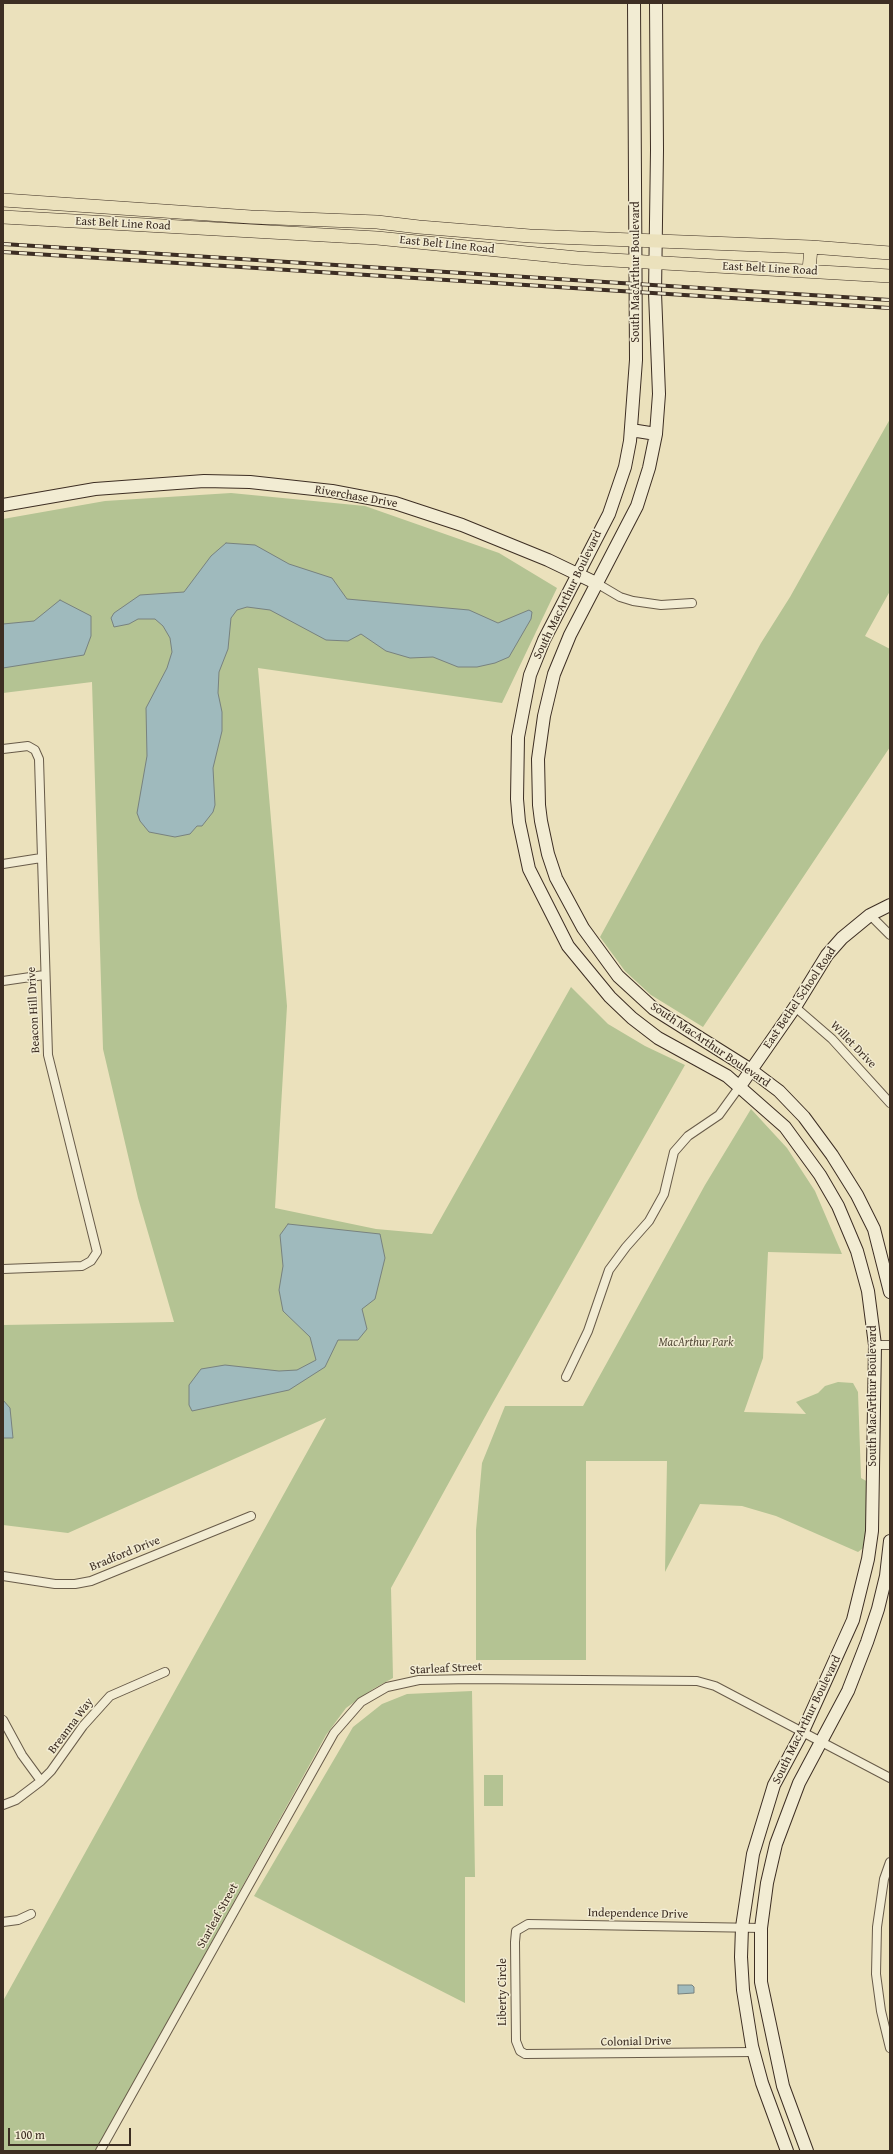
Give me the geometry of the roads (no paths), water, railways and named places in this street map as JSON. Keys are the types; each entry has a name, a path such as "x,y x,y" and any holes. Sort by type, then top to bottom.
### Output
{"main road":[{"name":"South MacArthur Boulevard","path":"634,3 636,360 631,430 625,467 617,493 544,640 530,675 520,721 516,759 519,822 529,869 568,946 605,992 632,1018 658,1038 704,1062 740,1086 785,1127 820,1176 838,1206 863,1272 872,1308 875,1345 872,1531 868,1559 853,1620 803,1731 774,1785 754,1854 742,1927 741,1957 743,1990 753,2052 762,2082 787,2151"},
{"name":"South MacArthur Boulevard","path":"656,3 655,52 657,150 655,264 660,394 656,434 649,468 637,506 598,584 570,634 554,674 544,716 538,759 539,805 548,854 556,878 583,928 618,976 640,997 679,1026 751,1070 779,1091 804,1117 858,1196 874,1229 890,1292"},
{"path":"634,51 655,52"},
{"name":"East Belt Line Road","path":"3,200 251,217 377,222 530,236 655,243 811,247 890,253"},
{"path":"147,225 148,209"},
{"name":"East Belt Line Road","path":"3,217 377,238 655,264 890,276"},
{"path":"377,222 377,238"},
{"path":"809,271 811,247"},
{"path":"631,430 656,434"},
{"name":"Riverchase Drive","path":"3,505 95,489 204,482 250,482 325,490 396,503 462,525 548,560 598,584"},
{"path":"516,759 538,759"},
{"name":"East Bethel School Road","path":"740,1086 795,1007 827,955 842,938 870,915 890,905"},
{"name":"South MacArthur Boulevard","path":"806,2148 783,2086 765,2007 761,1982 761,1928 767,1884 776,1844 799,1783 848,1691 867,1642 878,1609 886,1576 890,1541"},
{"path":"794,2151 806,2148"}],"street":[{"name":"Riverchase Drive","path":"598,584 620,597 632,601 661,605 692,603"},
{"name":"Beacon Hill Drive","path":"3,749 28,746 36,750 39,759 44,975 48,1055 97,1252 92,1261 82,1266 3,1269"},
{"path":"3,864 42,858"},
{"path":"870,915 890,935"},
{"path":"3,982 44,975"},
{"name":"Willet Drive","path":"795,1007 838,1044 890,1103"},
{"path":"566,1377 588,1331 609,1270 626,1247 649,1221 664,1194 674,1152 688,1136 719,1115 740,1086"},
{"path":"875,1345 890,1345"},
{"name":"Bradford Drive","path":"3,1576 55,1584 75,1584 92,1581 251,1516"},
{"name":"Breanna Way","path":"3,1805 16,1800 42,1781 70,1747 83,1726 110,1696 165,1672"},
{"name":"Starleaf Street","path":"100,2151 334,1733 361,1702 387,1687 419,1680 680,1679 697,1681 715,1686 890,1778"},
{"path":"3,1720 22,1755 42,1781"},
{"path":"890,1862 884,1879 877,1927 876,1974 881,2012 890,2048"},
{"path":"3,1922 18,1920 31,1914"},
{"name":"Independence Drive","path":"516,1931 528,1924 761,1928"},
{"name":"Liberty Circle","path":"516,1931 516,2041 520,2051"},
{"name":"Colonial Drive","path":"520,2051 525,2054 753,2052"}],"water":[{"path":"226,543 255,545 289,564 332,578 347,599 469,610 498,623 529,610 532,612 531,619 509,657 495,663 477,667 458,667 433,657 410,658 386,651 361,634 348,641 326,640 270,610 247,607 237,610 231,618 228,649 219,672 218,693 222,712 222,731 213,768 215,805 213,812 202,826 197,826 190,834 175,837 149,832 140,821 137,813 147,756 146,708 167,668 172,652 170,638 163,626 155,619 138,619 129,624 114,627 111,618 114,613 140,595 184,592 211,556"},
{"path":"60,600 91,616 91,636 84,655 3,668 3,624 34,621"},
{"path":"288,1224 380,1234 385,1258 375,1299 362,1309 367,1329 358,1340 338,1340 325,1367 289,1390 192,1411 189,1405 189,1385 201,1369 225,1365 279,1371 297,1370 316,1360 310,1337 283,1311 279,1290 283,1266 280,1235"},
{"path":"3,1400 10,1408 13,1438 3,1438"},
{"path":"678,1985 692,1985 694,1987 694,1993 678,1994"}],"railway":[{"path":"3,244 890,300"},
{"path":"3,252 890,308"}],"park label":[{"name":"MacArthur Park","path":"696,1343"}]}
